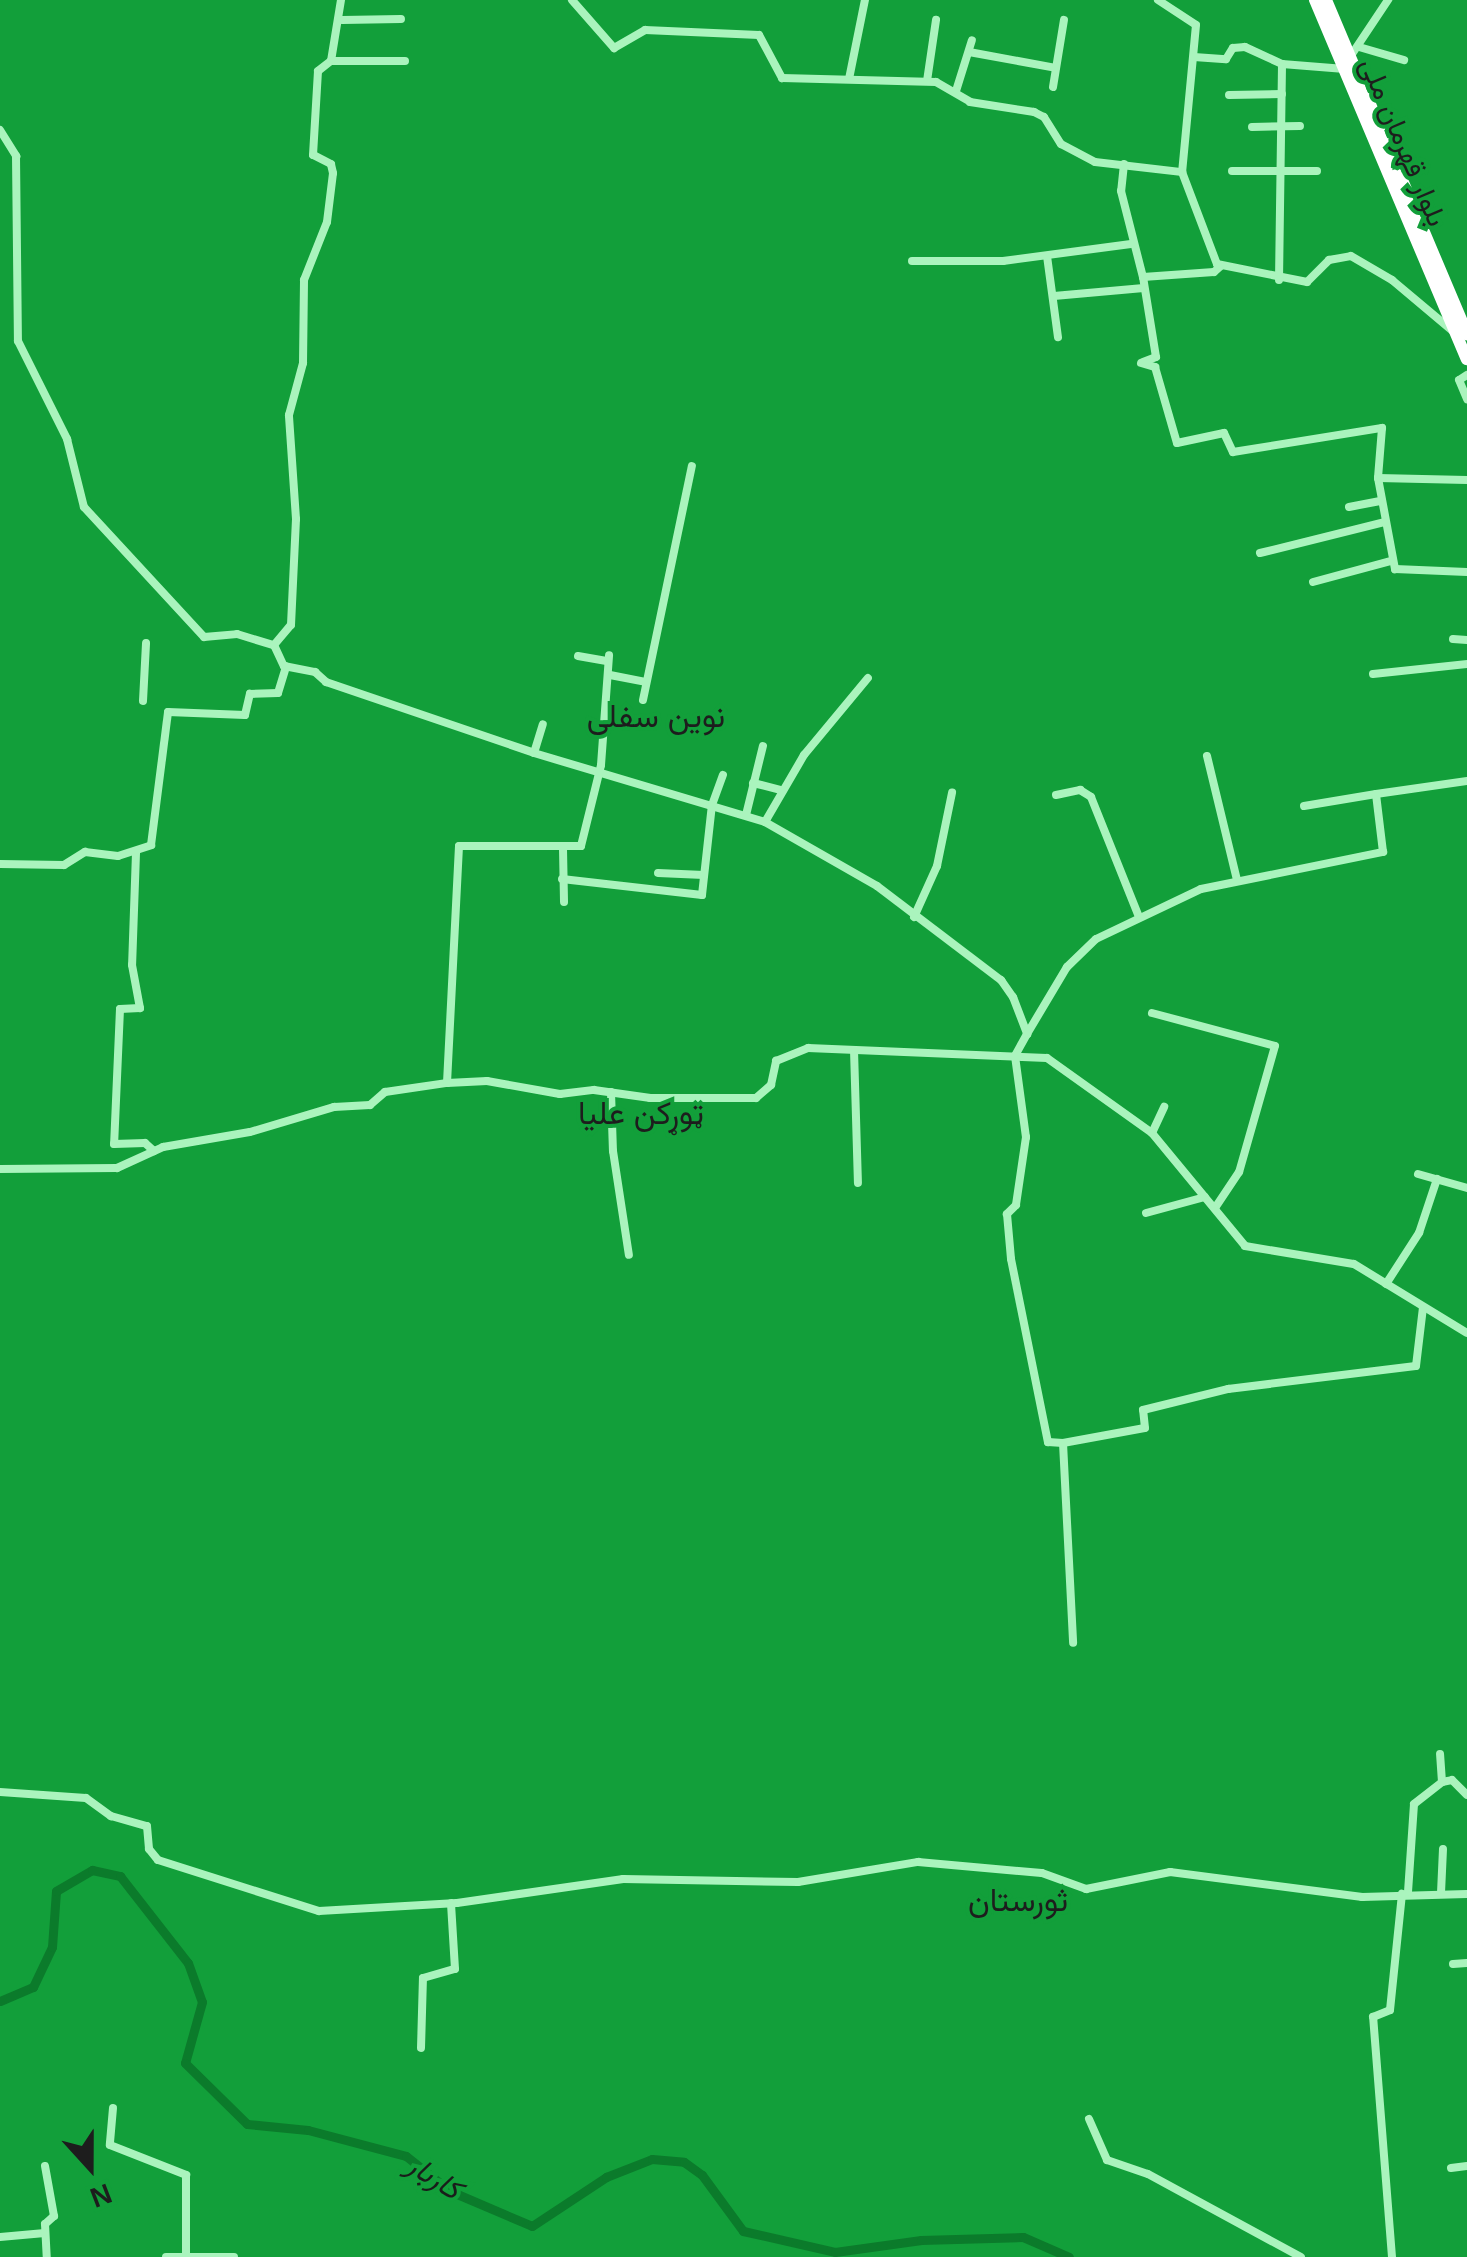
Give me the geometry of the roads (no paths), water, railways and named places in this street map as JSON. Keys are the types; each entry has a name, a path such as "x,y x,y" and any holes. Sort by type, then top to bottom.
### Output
{"highway":[{"name":"بلوار قهرمان ملی","path":"1315,0 1351,58"},
{"name":"بلوار قهرمان ملی","path":"1326,0 1464,335 1467,359"}],"street":[{"path":"332,61 342,20 342,0"},
{"path":"572,0 614,48 645,30 760,35 782,78 926,81 956,91 970,102 1044,116 1061,144 1095,162 1182,172"},
{"path":"849,79 865,0"},
{"path":"1158,0 1196,25 1182,172 1210,258 1221,266 1279,280 1314,281 1329,260 1351,256 1392,280 1464,335"},
{"path":"1351,58 1388,0"},
{"path":"342,20 401,18"},
{"path":"342,20 368,22"},
{"path":"926,81 936,20"},
{"path":"1053,87 1064,20"},
{"path":"956,91 972,40"},
{"path":"1194,57 1226,59 1234,48 1246,47 1282,64 1351,58 1404,60"},
{"path":"969,52 1056,68"},
{"path":"274,645 291,626 296,519 289,415 303,363 304,280 330,209 332,166 313,156 318,71 332,61 406,61"},
{"path":"1279,280 1282,64"},
{"path":"1229,95 1282,94"},
{"path":"1252,128 1300,126"},
{"path":"0,130 16,156 14,316 18,341 67,439 84,507 117,550 169,594 204,638 238,634 274,645 286,666 534,754 765,822 856,872 1001,980 1027,1034"},
{"path":"1124,164 1121,191 1144,277 1156,358 1139,364 1155,366 1176,443 1224,433 1233,452 1382,428 1378,478 1395,569 1467,572"},
{"path":"1232,171 1317,171"},
{"path":"912,261 1046,256 1152,245"},
{"path":"1046,256 1058,337"},
{"path":"1144,277 1214,272 1221,266"},
{"path":"1054,296 1144,288"},
{"path":"0,314 14,316"},
{"path":"1467,374 1460,380 1467,398"},
{"path":"643,700 692,466"},
{"path":"1378,478 1467,480"},
{"path":"1349,507 1381,501"},
{"path":"1260,553 1384,522"},
{"path":"1313,582 1391,560"},
{"path":"1453,639 1467,640"},
{"path":"142,700 146,642"},
{"path":"447,1083 459,846 582,846 598,770 610,675 608,658 578,656"},
{"path":"1373,674 1467,664"},
{"path":"0,864 64,865 84,852 136,853 151,844 168,712 245,716 250,694 278,693 286,666"},
{"path":"610,675 645,682"},
{"path":"765,822 782,790 868,678"},
{"path":"534,754 542,724"},
{"path":"746,815 763,746"},
{"path":"1206,756 1237,880"},
{"path":"562,879 702,895 712,806 723,775"},
{"path":"1304,806 1467,781"},
{"path":"753,783 782,790"},
{"path":"1056,795 1080,790 1091,797 1139,916"},
{"path":"914,917 937,866 952,793"},
{"path":"1376,794 1382,852 1237,880 1139,916 1096,939 1067,966 1015,1056 1026,1137 1016,1205 1007,1214 1014,1280 1048,1442 1063,1443 1145,1428 1143,1410 1228,1389 1416,1366 1423,1307"},
{"path":"564,849 564,902"},
{"path":"136,853 132,965 140,1008 120,1009 114,1144 145,1143 154,1151"},
{"path":"658,872 704,875"},
{"path":"1152,1013 1274,1046 1239,1172 1216,1208"},
{"path":"0,1169 117,1168 154,1151 334,1107 370,1105 385,1092 447,1083 612,1092 650,1098 756,1098 771,1085 776,1060 786,1054 826,1046 1048,1058 1152,1133 1245,1246 1354,1264 1467,1332"},
{"path":"854,1050 858,1184"},
{"path":"612,1092 613,1152 629,1254"},
{"path":"1152,1133 1164,1108"},
{"path":"1418,1174 1467,1188"},
{"path":"1386,1284 1418,1233 1437,1178"},
{"path":"1146,1214 1206,1197"},
{"path":"1063,1443 1073,1644"},
{"path":"1440,1754 1442,1782"},
{"path":"1392,2257 1374,2018 1390,2010 1414,1804 1442,1782 1452,1780 1467,1795"},
{"path":"0,1792 86,1798 111,1816 147,1826 149,1849 158,1860 298,1908 354,1912 451,1903 610,1880 798,1882 918,1862 1042,1873 1086,1889 1170,1872 1362,1897 1467,1894"},
{"path":"1441,1893 1443,1849"},
{"path":"421,2048 422,1978 455,1970 451,1903"},
{"path":"1453,1964 1467,1963"},
{"path":"113,2108 110,2146 186,2175 186,2255"},
{"path":"1089,2120 1107,2160 1148,2174 1302,2257"},
{"path":"45,2166 54,2216 45,2233 46,2257"},
{"path":"1451,2168 1467,2166"},
{"path":"0,2237 45,2233"},
{"path":"166,2257 234,2257"}],"waterway":[{"name":"کاربار","path":"0,2001 33,1987 52,1947 56,1891 92,1870 120,1876 188,1963 202,2002 185,2063 247,2124 308,2130 406,2156 450,2191 532,2226 606,2177 652,2159 684,2162 702,2175 743,2231 835,2252 921,2240 1023,2237 1069,2257"}],"district":[{"name":"نوین سفلى","path":"656,716"},
{"name":"ټوړکن علیا","path":"641,1113"},
{"name":"ثورستان","path":"1018,1900"}]}
